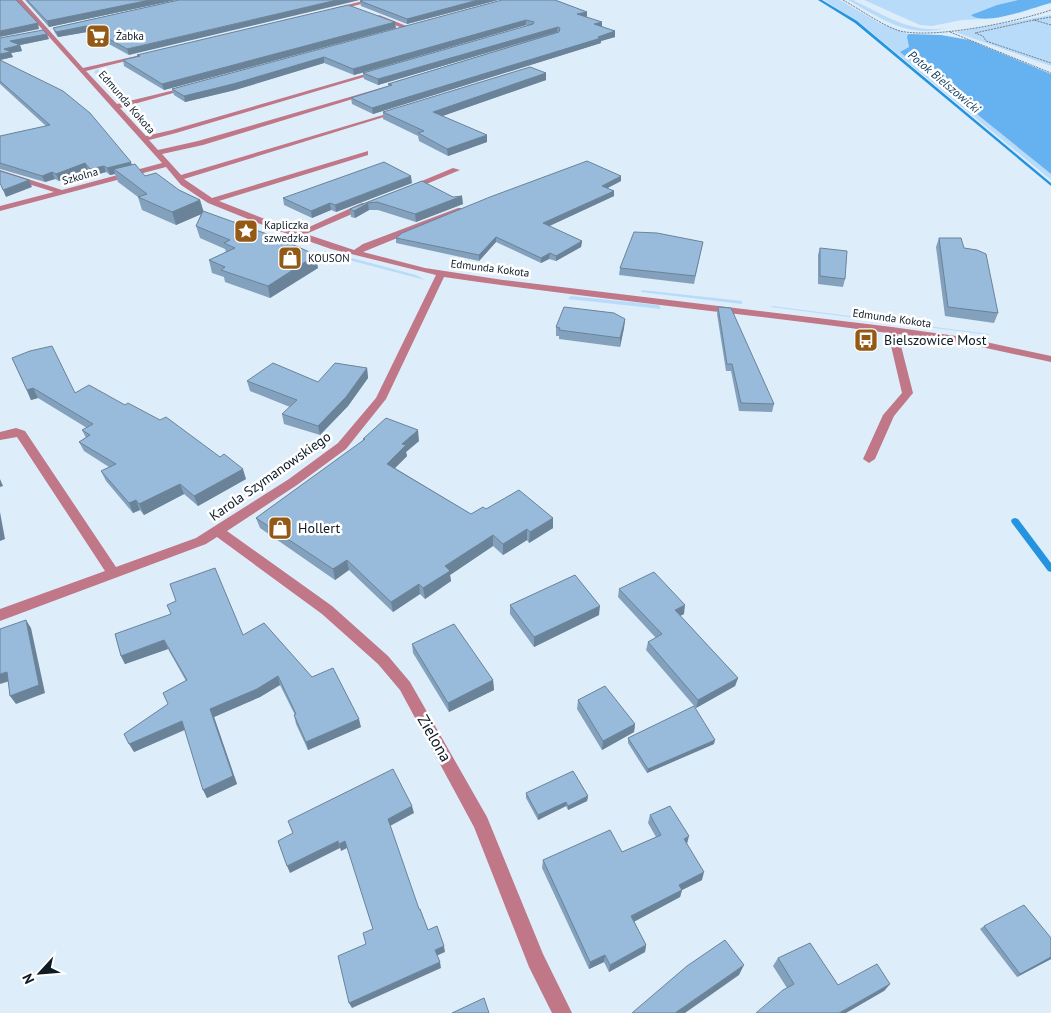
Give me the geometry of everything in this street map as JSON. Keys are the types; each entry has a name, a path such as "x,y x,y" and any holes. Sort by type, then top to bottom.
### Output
{"street":[{"name":"Edmunda Kokota","path":"19,0 43,31 82,70 165,165 192,190 211,201 297,235 354,253 441,274 892,330 963,340 1051,358"},
{"path":"331,10 374,0"},
{"path":"350,6 358,9"},
{"path":"374,15 407,28"},
{"path":"399,30 416,25"},
{"path":"43,31 54,28"},
{"path":"82,70 162,50"},
{"path":"143,139 383,70"},
{"path":"155,153 200,143 408,80"},
{"path":"114,106 197,85"},
{"path":"179,178 407,108"},
{"path":"211,201 365,153"},
{"name":"Szkolna","path":"0,209 165,165"},
{"path":"403,191 456,170"},
{"path":"0,172 64,193"},
{"path":"297,235 316,225 371,203"},
{"path":"354,253 366,246 468,206"},
{"name":"Karola Szymanowskiego","path":"0,615 186,547 218,531 307,472 342,446 381,399 441,274"},
{"path":"869,459 889,415 908,393 892,330"},
{"path":"0,436 16,432 21,434 114,574"},
{"name":"Zielona","path":"218,531 327,610 370,648 404,686 435,737 481,823 536,960 562,1013"}],"path":[{"path":"843,0 898,30 917,34 949,31 1028,18 1051,10"},
{"path":"1051,17 975,33 983,36 986,41 1051,63"},
{"path":"1028,18 1051,25"},
{"path":"949,31 1051,73"}],"shaded area":[{"path":"824,0 840,0 879,23 908,34 909,47 901,52 1051,174 1051,180 861,24"},
{"path":"848,0 853,0 888,18 912,26 924,29 950,27 936,30 922,31 897,26"},
{"path":"864,0 1018,0 976,13 976,18 983,19 962,20 932,26 920,25"},
{"path":"1018,0 1051,0 1051,3 998,18 978,18 971,15 997,5"},
{"path":"1051,15 1051,66 955,32"},
{"path":"908,34 941,35 969,40 1051,74 1051,174 900,52 909,47"},
{"path":"97,69 128,102 121,103 94,72"},
{"path":"325,251 416,275 425,280 322,253"},
{"path":"642,290 742,301 742,304 641,292"},
{"path":"571,296 659,305 661,309 568,299"},
{"path":"771,307 989,334 989,335"}],"building":[{"path":"0,0 16,0 38,23 0,31"},
{"path":"27,0 150,0 47,21"},
{"path":"179,0 337,0 127,49 86,26 56,32 53,28"},
{"path":"478,0 407,19 360,1"},
{"path":"502,0 555,0 587,12 577,14 602,22 594,24 615,31 598,37 601,38 372,108 351,98 392,85 388,84 559,32 560,28 558,27 378,79 363,73 533,24 534,22 526,20 353,69 324,57 233,84 184,96 172,89"},
{"path":"348,5 395,22 162,84 123,60 140,56 137,55"},
{"path":"43,30 47,34 10,41 20,45 4,49 11,52 0,54 0,38"},
{"path":"0,60 63,91 90,113 131,162 107,168 104,166 90,169 85,163 56,174 52,172 42,176 0,163 0,136 50,125 0,81"},
{"path":"530,67 546,73 433,112 487,135 447,149 418,133 424,131 383,112"},
{"path":"587,161 621,176 602,186 614,191 543,223 582,241 556,256 550,253 541,258 496,237 479,255 396,238 402,233 490,197"},
{"path":"384,162 411,176 335,205 330,203 311,211 283,198"},
{"path":"135,164 145,176 156,173 179,190 200,200 172,212 138,197 147,194 114,169"},
{"path":"0,171 29,180 3,190 0,183"},
{"path":"422,181 453,197 462,196 415,214 377,202 368,203 354,211 350,209"},
{"path":"203,211 278,238 316,255 268,286 221,270 225,267 209,260 235,248 224,243 230,240 196,226"},
{"path":"634,232 657,233 703,242 695,276 620,268"},
{"path":"939,238 961,238 964,248 986,254 998,313 948,307"},
{"path":"820,248 847,251 845,279 820,276"},
{"path":"564,307 614,313 625,319 620,338 559,330 560,328 556,327"},
{"path":"718,307 731,308 774,404 741,403 732,364 727,364"},
{"path":"52,346 75,393 89,385 125,405 128,403 160,420 166,417 220,457 224,454 243,469 194,496 180,484 139,504 136,500 129,503 101,471 116,464 79,442 90,435 82,430 93,424 33,388 27,390 12,358 30,351"},
{"path":"273,363 318,382 335,363 367,368 346,397 318,426 282,414 297,400 247,381"},
{"path":"386,418 418,430 402,444 406,445 387,464 471,514 483,507 486,509 519,490 553,518 530,532 527,529 503,544 493,535 445,566 450,571 423,588 419,584 391,602 347,560 333,569 256,518 365,439 363,439"},
{"path":"215,568 243,635 264,623 312,677 333,668 359,719 306,742 294,715 296,714 278,676 257,689 210,709 233,776 203,790 182,721 129,744 124,734 168,704 163,693 187,680 164,640 121,656 115,634 171,614 167,605 176,601 170,584"},
{"path":"654,572 685,605 675,610 738,678 698,700 648,642 662,634 619,589"},
{"path":"575,575 600,606 534,637 510,605"},
{"path":"26,620 39,685 10,696 7,672 0,674 0,629"},
{"path":"454,624 493,680 448,703 412,644"},
{"path":"605,686 635,724 603,741 578,700"},
{"path":"694,706 715,740 648,769 628,738"},
{"path":"393,769 412,806 388,819 428,930 437,926 444,946 435,950 440,962 349,1003 338,956 366,944 363,933 373,929 345,841 339,844 338,841 287,866 278,841 293,833 288,821"},
{"path":"573,771 588,796 568,806 566,802 538,815 526,793"},
{"path":"670,806 689,836 684,839 704,872 679,885 682,890 631,916 646,945 610,965 605,955 590,962 543,860 610,830 622,852 661,835 650,815"},
{"path":"1024,905 1051,938 1051,957 1020,974 984,926"},
{"path":"725,940 744,965 675,1013 632,1013 687,966"},
{"path":"810,943 838,985 877,964 890,984 839,1013 756,1013 783,990 794,984 778,958"},
{"path":"484,998 489,1013 452,1013"}],"waterway":[{"name":"Potok Bielszowicki","path":"820,0 856,22 1051,185"},
{"path":"1015,521 1051,569"}],"place":[{"name":"Żabka","path":"98,36"},
{"name":"Kapliczka szwedzka","path":"246,231"},
{"name":"KOUSON","path":"290,258"},
{"name":"Bielszowice Most","path":"866,340"},
{"name":"Hollert","path":"280,528"}]}
